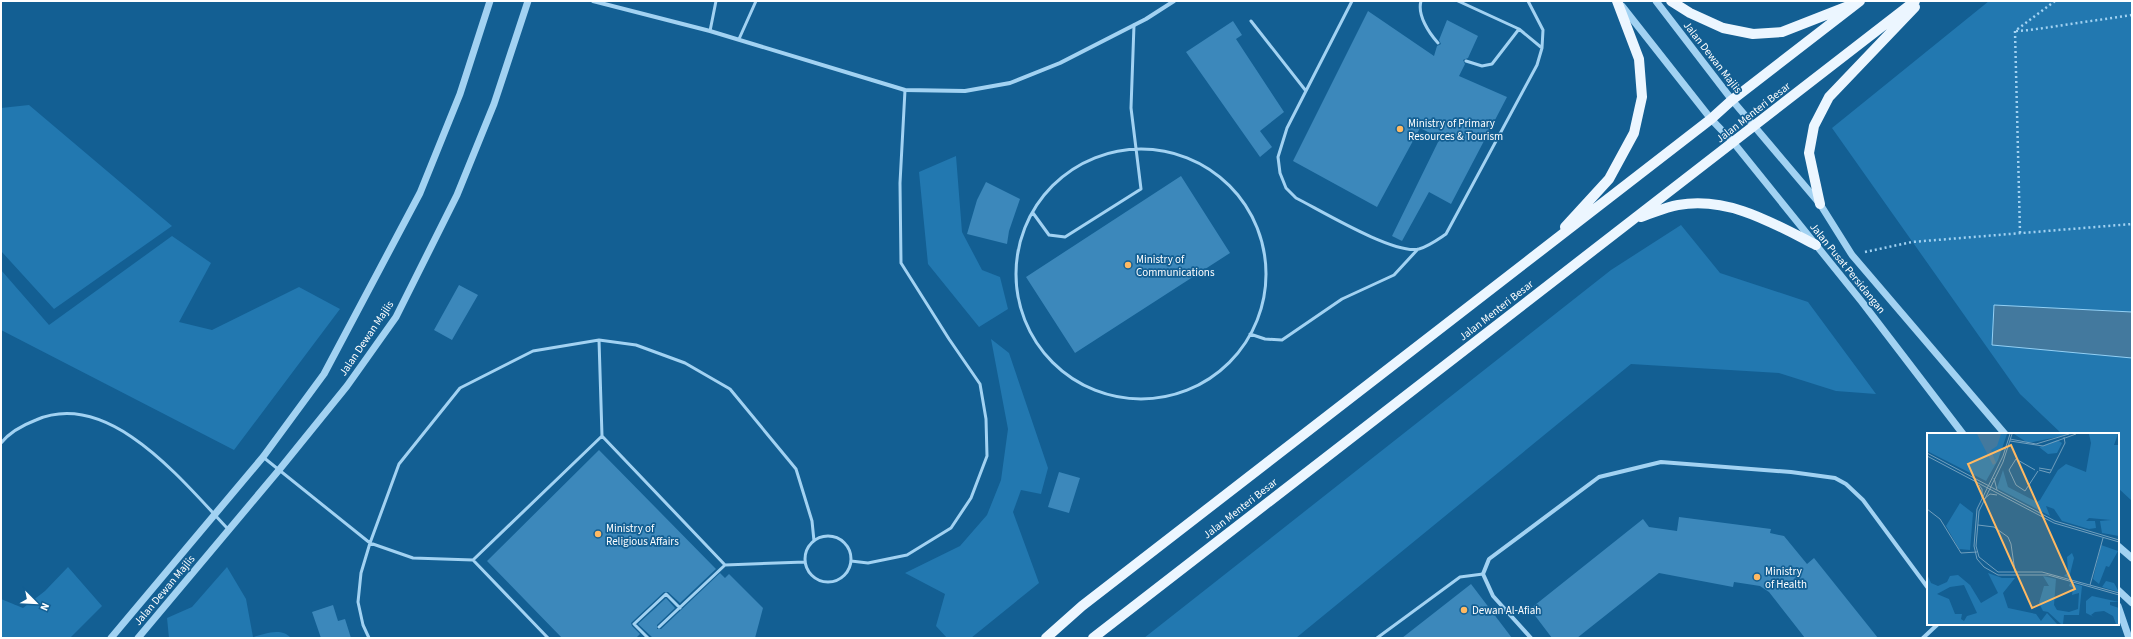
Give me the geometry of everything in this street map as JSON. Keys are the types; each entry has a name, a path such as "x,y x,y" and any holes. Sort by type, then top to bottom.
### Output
{"main road":[{"path":"1547,246 1609,179 1634,133 1642,97 1639,59 1618,1"},
{"path":"1671,1 1690,13 1723,28 1753,34 1782,32 1860,1"},
{"name":"Jalan Menteri Besar","path":"1046,638 1088,602 1711,119 1732,100 1860,1"},
{"name":"Jalan Menteri Besar","path":"1093,638 1914,1"},
{"path":"1820,204 1809,153 1817,120 1829,97 1920,1"},
{"path":"1633,219 1678,205 1699,203 1727,206 1762,218 1816,245"}],"street":[{"name":"Jalan Dewan Majlis","path":"111,638 263,457 324,374 420,193 460,94 490,1"},
{"name":"Jalan Dewan Majlis","path":"138,638 230,530 347,386 396,317 457,195 494,104 528,1"},
{"path":"593,1 710,31 905,90 965,91 1010,83 1060,63 1134,25 1174,1"},
{"path":"1618,1 1711,119"},
{"name":"Jalan Dewan Majlis","path":"1656,1 1732,100 1754,126"},
{"name":"Jalan Pusat Persidangan","path":"1711,119 1733,142 1862,302 1962,433"},
{"name":"Jalan Pusat Persidangan","path":"1754,126 1820,204 1852,255 2004,433"},
{"path":"1531,638 1493,596 1483,574 1489,559 1599,477 1661,462 1790,472 1835,478 1846,484 1863,500 1927,587"},
{"path":"2119,547 2132,558"},
{"path":"2119,591 2132,603"},
{"path":"2119,609 2129,638"},
{"path":"1923,638 1937,625"}],"lane":[{"path":"710,31 716,1"},
{"path":"738,40 756,1"},
{"path":"1352,1 1286,128 1278,157 1280,173 1286,188 1296,198 1381,241 1403,249 1418,249 1434,243 1446,234 1537,65 1542,48 1543,30 1528,1"},
{"path":"1422,1 1420,7 1429,32 1438,43"},
{"path":"1458,1 1519,29 1542,48"},
{"path":"1251,21 1306,91"},
{"path":"1033,213 1049,235 1065,237 1141,189 1131,108 1134,25"},
{"path":"1466,61 1482,66 1492,64 1519,29"},
{"path":"851,562 868,563 907,555 951,528 971,498 987,456 986,419 980,384 949,339 901,263 900,183 905,90"},
{"path":"1136,149 1170,152 1202,164 1229,185 1250,212 1262,244 1266,278 1260,311 1246,342 1223,368 1195,387 1162,398 1128,399 1095,391 1066,375 1041,351 1025,321 1016,288 1017,254 1028,221 1033,213 1046,192 1072,170 1103,155 1136,149"},
{"path":"1250,334 1265,339 1282,340 1342,299 1394,275 1418,249"},
{"path":"369,638 363,625 358,602 361,573 370,543 399,464 460,388 533,351 599,340 636,345 680,361 730,389 796,469 812,521 814,541"},
{"path":"599,340 602,436 725,565"},
{"path":"1,443 6,437 30,422 51,414 74,414 99,420 128,433 151,451 230,530"},
{"path":"473,560 602,436"},
{"path":"263,457 370,543 413,558 473,560 548,638"},
{"path":"831,536 840,538 846,544 851,553 851,562 849,570 844,576 828,582 813,576 808,570 805,562 806,554 814,541 822,537 831,536"},
{"path":"660,627 725,565 805,562"},
{"path":"1377,638 1460,577 1483,574"},
{"path":"649,637 634,624 666,594 680,608"}],"path":[{"path":"2015,31 2055,1"},
{"path":"2015,31 2132,15"},
{"path":"2015,31 2020,233"},
{"path":"1852,255 1912,242 2132,224"}],"shaded area":[{"path":"1989,1 2132,1 2132,501 2119,489 2119,433 2061,433 2020,394 1832,128"},
{"path":"29,105 172,226 54,309 1,251 1,108"},
{"path":"956,156 962,232 982,270 1000,277 1008,309 979,327 928,264 919,172"},
{"path":"1681,225 1720,273 1808,302 1876,394 1836,391 1779,373 1631,364 1296,638 1144,638 1611,270"},
{"path":"172,236 211,263 179,322 212,330 299,287 340,309 234,450 1,330 1,270 49,325"},
{"path":"1994,305 2132,312 2132,358 1992,345"},
{"path":"991,339 1009,353 1048,468 1041,494 1021,490 1013,512 1039,583 971,638 947,638 936,626 945,594 905,573 960,546 987,515 1001,480 1008,429"},
{"path":"68,567 102,606 70,638 1,638 1,599 23,608 45,591"},
{"path":"227,567 246,599 253,637 278,632 291,638 169,638 167,618 192,607"}],"building":[{"name":"Ministry of Primary Resources & Tourism","path":"1368,11 1434,56 1437,46 1441,44 1439,40 1447,20 1478,36 1468,58 1463,60 1465,64 1459,76 1507,97 1451,204 1429,192 1402,241 1392,236 1440,138 1420,128 1377,207 1293,161"},
{"path":"1233,21 1242,35 1236,39 1284,112 1260,131 1272,147 1260,157 1186,52"},
{"name":"Ministry of Communications","path":"1181,176 1230,253 1075,353 1026,277"},
{"path":"986,182 1020,199 1009,231 1007,244 967,234 977,200"},
{"path":"459,285 478,295 452,340 434,330"},
{"name":"Ministry of Religious Affairs","path":"599,450 716,569 680,603 668,592 664,592 631,623 640,634 636,638 562,638 487,561"},
{"path":"1059,472 1080,478 1069,513 1048,507"},
{"name":"Ministry of Health","path":"1679,517 1771,529 1770,533 1784,536 1807,564 1814,558 1878,638 1805,638 1769,592 1760,586 1734,582 1733,587 1659,573 1577,638 1552,638 1530,609 1643,519 1649,527 1677,531"},
{"path":"720,573 725,578 729,574 763,608 755,638 653,638 638,624 666,598 675,608 657,625 657,629 661,629"},
{"name":"Dewan Al-Afiah","path":"1471,584 1512,638 1402,638"},
{"path":"333,605 338,621 345,619 351,638 321,638 312,612"}],"place":[{"name":"Ministry of Primary Resources & Tourism","path":"1400,129"},
{"name":"Ministry of Communications","path":"1128,265"},
{"name":"Ministry of Religious Affairs","path":"598,534"},
{"name":"Ministry of Health","path":"1757,577"},
{"name":"Dewan Al-Afiah","path":"1464,610"}]}
